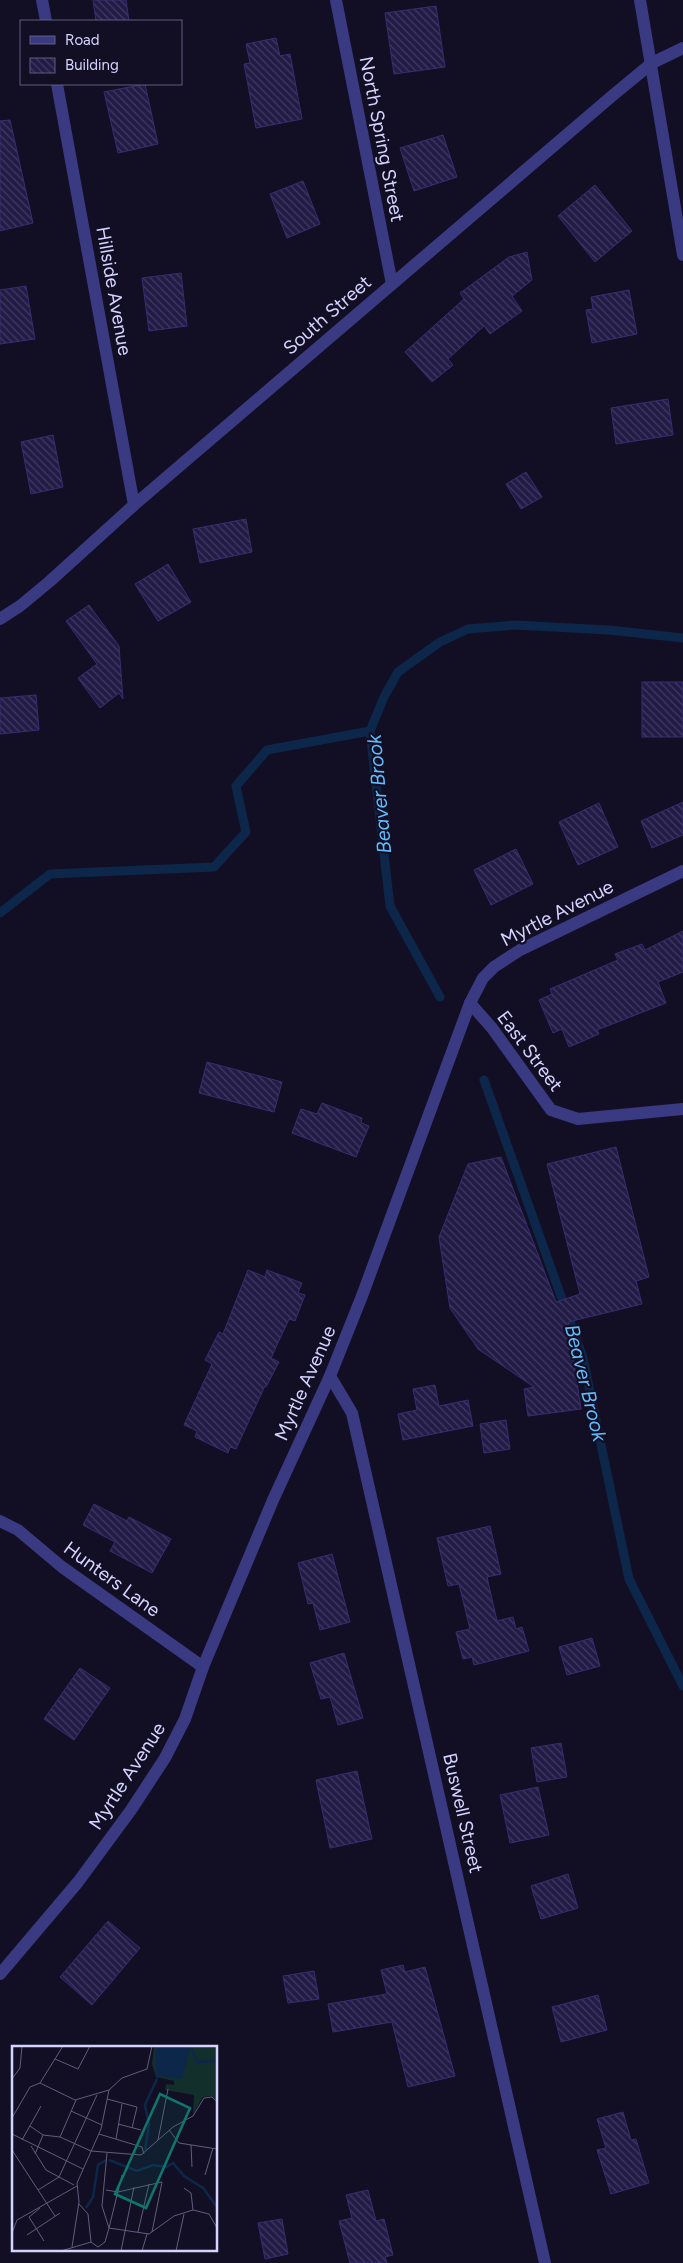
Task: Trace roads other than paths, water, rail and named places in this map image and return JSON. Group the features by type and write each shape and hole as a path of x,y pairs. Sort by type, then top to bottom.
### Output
{"street":[{"path":"42,0 46,20"},
{"name":"North Spring Street","path":"336,0 392,284"},
{"path":"640,0 683,255"},
{"name":"South Street","path":"0,619 20,606 49,582 134,505 652,64 683,48"},
{"name":"Hillside Avenue","path":"57,85 134,505"},
{"name":"Myrtle Avenue","path":"0,1974 78,1882 131,1810 164,1758 185,1719 203,1667 273,1500 330,1376 433,1108 470,1003 482,978 494,967 520,950 683,871"},
{"name":"East Street","path":"470,1003 509,1051 551,1110 578,1119 683,1109"},
{"name":"Buswell Street","path":"330,1376 352,1413 545,2263"},
{"name":"Hunters Lane","path":"0,1522 18,1530 62,1567 203,1667"}],"waterway":[{"name":"Beaver Brook","path":"440,997 390,906 370,731 384,697 398,672 440,642 468,629 515,625 609,630 683,638"},
{"path":"0,913 50,874 214,867 246,832 236,786 267,750 370,731"},
{"name":"Beaver Brook","path":"484,1080 583,1358 629,1579 683,1686"}]}
